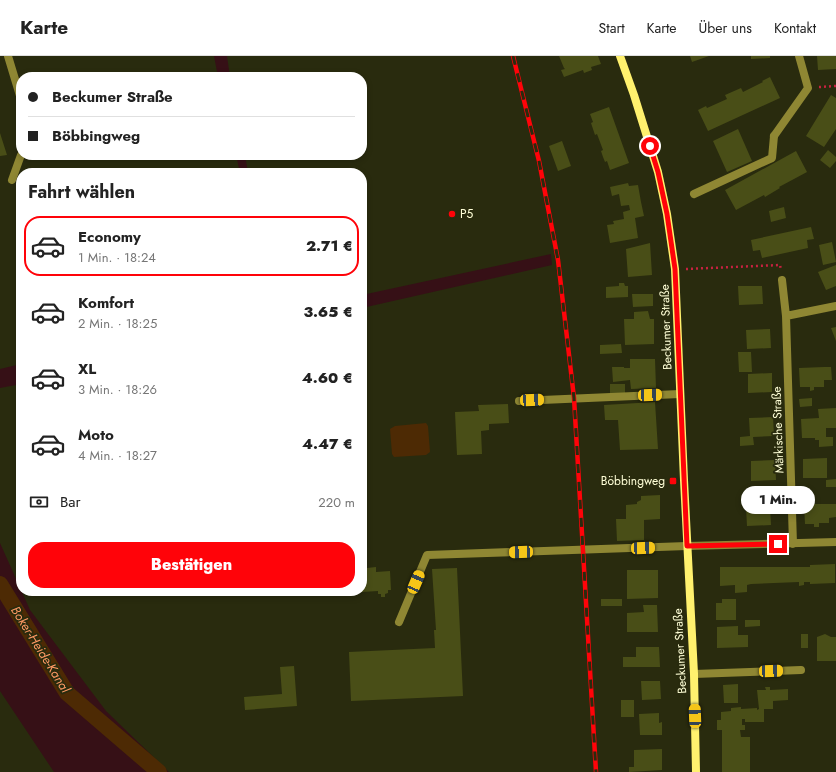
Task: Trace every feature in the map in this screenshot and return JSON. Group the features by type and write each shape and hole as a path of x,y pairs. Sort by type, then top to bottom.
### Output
{"main road":[{"name":"Beckumer Straße","path":"620,56 658,172 667,214 675,269 694,674 696,772"}],"street":[{"path":"8,56 16,82"},
{"path":"694,194 772,158 774,136 808,88 799,56"},
{"path":"12,180 16,169"},
{"name":"Märkische Straße","path":"782,280 786,316 794,544"},
{"path":"786,316 836,306"},
{"path":"519,401 680,394"},
{"path":"399,622 427,555 836,542"},
{"path":"694,674 801,670"}],"path":[{"path":"808,88 836,86"},
{"path":"675,269 780,265 782,280"}],"shaded area":[{"path":"214,56 227,56 229,72 217,72"},
{"path":"237,160 246,160 247,168 239,168"},
{"path":"551,254 552,265 367,307 367,294"},
{"path":"16,365 16,385 0,388 0,369"},
{"path":"426,423 428,426 430,452 426,455 394,457 392,454 390,429 395,426"},
{"path":"0,543 16,579 16,596 24,596 30,610 106,711 169,772 54,772 0,691"}],"building":[{"path":"559,56 598,56 601,64 591,67 592,70 584,73 583,70 564,77 561,70 565,69"},
{"path":"690,56 709,56 692,62"},
{"path":"751,56 770,56 770,58 751,59"},
{"path":"817,56 836,56 836,69 818,70"},
{"path":"770,77 780,98 708,131 698,110 706,106 707,108 727,99 725,95 741,88 743,92"},
{"path":"831,95 836,98 836,129 824,147 806,136"},
{"path":"609,107 629,163 610,170 607,161 605,162 603,157 601,151 603,150 597,134 595,135 590,114"},
{"path":"738,129 752,161 727,172 713,141"},
{"path":"0,133 7,155 0,156"},
{"path":"562,141 571,166 558,171 549,146"},
{"path":"828,150 836,157 836,161 830,168 820,160"},
{"path":"796,151 807,172 779,187 780,188 765,197 764,195 736,210 725,190"},
{"path":"628,183 629,186 638,185 644,216 635,218 638,238 610,243 607,225 614,224 613,221 624,219 623,212 630,210 629,205 621,206 619,194 612,196 610,187"},
{"path":"784,207 786,218 771,222 769,211"},
{"path":"811,227 814,239 807,240 808,248 762,258 760,250 753,251 751,240"},
{"path":"832,242 836,262 823,265 819,245"},
{"path":"650,243 652,275 628,277 626,249"},
{"path":"836,265 836,286 826,290 818,272"},
{"path":"619,283 624,283 625,286 628,286 628,297 606,298 606,287 619,286"},
{"path":"738,286 762,286 763,304 739,305"},
{"path":"632,294 653,294 653,306 633,307"},
{"path":"648,311 650,319 654,319 654,344 625,345 624,319 634,319 634,312"},
{"path":"836,327 836,341 831,328"},
{"path":"770,329 771,348 747,349 746,330"},
{"path":"621,344 622,353 600,354 600,345"},
{"path":"738,352 751,352 752,372 739,372"},
{"path":"630,359 655,359 656,388 631,389 630,380 613,382 612,367 630,368"},
{"path":"831,367 832,380 824,380 824,387 814,387 814,390 810,391 810,387 800,387 799,368"},
{"path":"772,373 772,392 748,393 748,374"},
{"path":"610,384 625,384 625,395 610,396"},
{"path":"812,398 812,406 800,407 799,399"},
{"path":"655,402 658,449 620,450 618,420 605,420 604,405"},
{"path":"508,404 509,423 489,424 489,430 481,431 482,454 457,455 455,412 479,411 478,405"},
{"path":"836,408 836,428 826,428 826,437 833,437 833,446 819,447 819,440 815,440 815,438 802,438 801,419 819,418 818,409"},
{"path":"773,417 774,436 753,437 754,445 740,446 740,437 750,436 749,418"},
{"path":"827,458 827,478 803,478 803,459"},
{"path":"775,460 776,480 751,481 751,461"},
{"path":"836,479 836,487 826,487 826,480"},
{"path":"660,495 660,519 644,520 644,540 617,541 616,519 626,519 626,505 637,504 637,502 641,500 641,496"},
{"path":"804,504 836,504 836,517 829,518 829,523 819,523 819,527 814,527 814,524 805,524"},
{"path":"770,506 771,525 747,526 746,507"},
{"path":"835,564 835,583 810,584 810,582 804,582 804,585 799,586 799,582 751,584 747,585 747,592 735,593 735,585 720,586 720,567 810,567 810,565"},
{"path":"376,567 376,572 390,571 391,590 388,590 385,597 381,597 381,594 378,594 378,591 367,592 367,568"},
{"path":"457,568 463,696 351,701 349,652 435,648 434,630 436,630 432,569"},
{"path":"627,570 658,570 658,598 627,599"},
{"path":"601,599 622,599 622,606 601,606"},
{"path":"722,599 736,599 736,620 716,620 716,603 722,603"},
{"path":"643,605 657,605 658,632 627,632 627,613 644,612"},
{"path":"745,620 760,620 760,626 745,627"},
{"path":"738,626 738,635 748,635 748,647 717,648 717,627"},
{"path":"801,634 808,634 808,648 801,648"},
{"path":"825,634 831,637 836,637 836,661 817,661 817,637"},
{"path":"636,647 659,647 660,667 623,667 623,657 636,657"},
{"path":"294,666 297,706 245,710 244,697 282,694 280,667"},
{"path":"641,681 660,681 661,699 642,700"},
{"path":"738,684 738,703 724,703 723,685"},
{"path":"765,687 770,687 770,690 788,689 788,700 773,701 773,709 764,709 764,722 745,722 745,719 742,719 742,725 745,725 745,730 740,730 741,737 750,737 750,772 722,772 722,730 717,730 717,720 721,720 721,712 731,711 731,708 741,707 741,709 759,709 757,690 766,690"},
{"path":"621,700 634,700 634,717 621,717"},
{"path":"659,713 659,723 662,722 662,735 640,735 639,714"},
{"path":"662,749 662,770 629,772 629,767 634,767 634,750"}],"waterway":[{"name":"Boker-Heide-Kanal","path":"0,584 67,693 159,772"}],"railway":[{"path":"513,56 539,161 558,260 574,398 596,772"}],"place":[{"name":"P5","path":"452,214"},
{"name":"Böbbingweg","path":"673,481"}],"route":[{"path":"650,146 658,172 667,214 675,269 687,546 778,544"}]}
